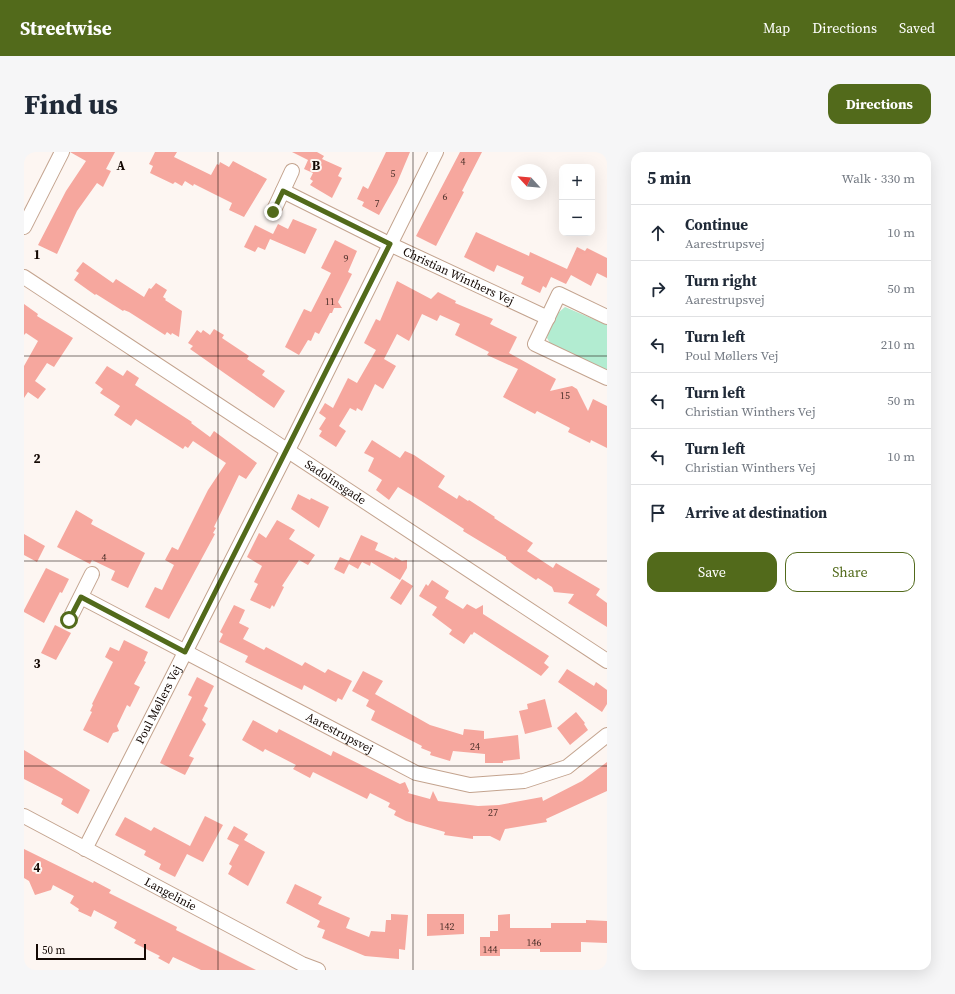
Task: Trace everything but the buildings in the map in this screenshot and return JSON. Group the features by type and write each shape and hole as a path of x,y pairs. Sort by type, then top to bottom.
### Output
{"street":[{"path":"24,227 62,152"},
{"name":"Poul Møllers Vej","path":"85,849 288,450 436,152"},
{"path":"273,212 292,171"},
{"name":"Christian Winthers Vej","path":"283,191 390,244 548,318"},
{"name":"Sadolinsgade","path":"24,277 607,661"},
{"path":"607,317 559,294 535,344 607,378"},
{"path":"69,620 92,574"},
{"name":"Aarestrupsvej","path":"81,597 416,773 470,785 524,782 567,767 607,735"},
{"name":"Langelinie","path":"24,816 302,964 318,970"}],"green space":[{"path":"565,307 607,325 607,370 550,343 547,338 548,334 558,313"}],"route":[{"path":"69,620 81,597 185,652 288,450 390,244 283,191 273,212"}]}
